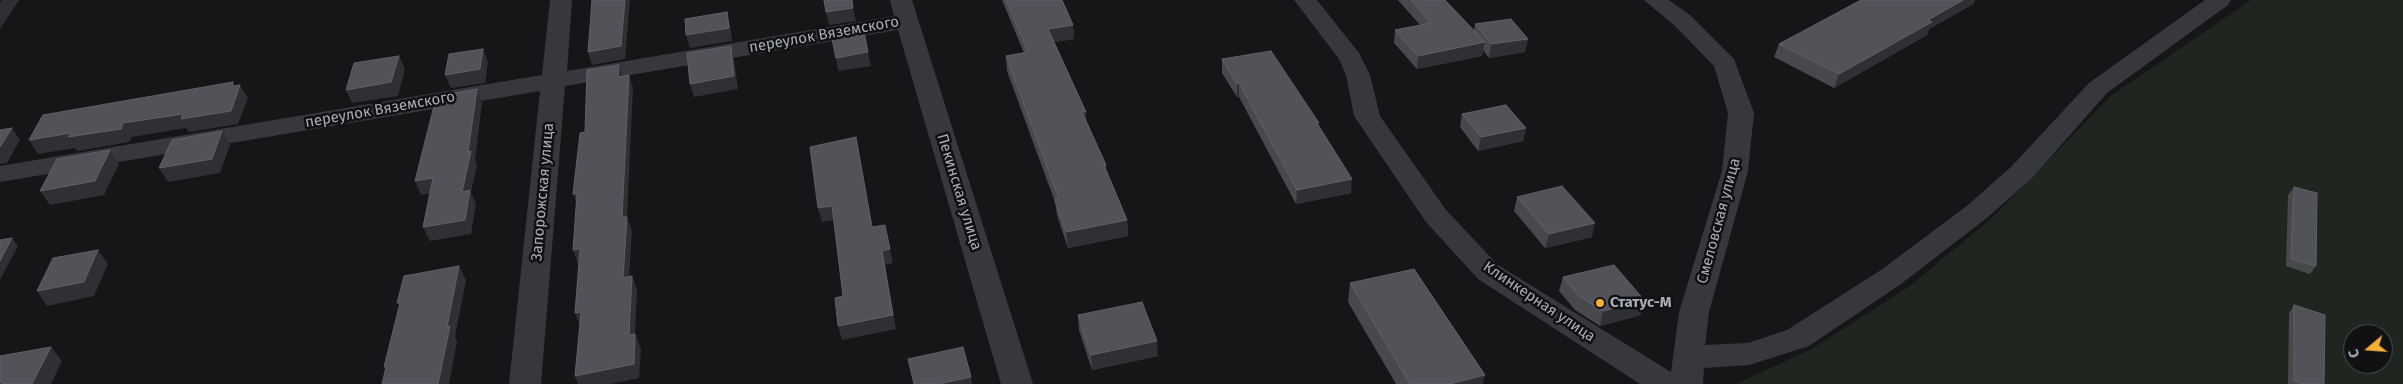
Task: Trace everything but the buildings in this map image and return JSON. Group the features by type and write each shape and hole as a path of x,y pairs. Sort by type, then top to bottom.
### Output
{"street":[{"name":"Запорожская улица","path":"525,384 561,0"},
{"name":"Клинкерная улица","path":"1305,0 1350,58 1358,75 1367,116 1436,216 1488,272 1665,384"},
{"name":"Смеловская улица","path":"1655,0 1683,21 1725,64 1741,113 1735,171 1694,312 1688,357 1687,384"},
{"path":"1688,357 1749,354 1798,338 1891,277 1978,212 2022,172 2098,88 2220,0"},
{"name":"переулок Вяземского","path":"0,174 553,81 905,10"},
{"name":"Пекинская улица","path":"905,10 1017,384"}],"shaded area":[{"path":"2251,0 2403,0 2403,384 1736,384 1810,350 1907,288 1990,220 2112,95"}],"place":[{"name":"Статус-М","path":"1600,303"}]}
